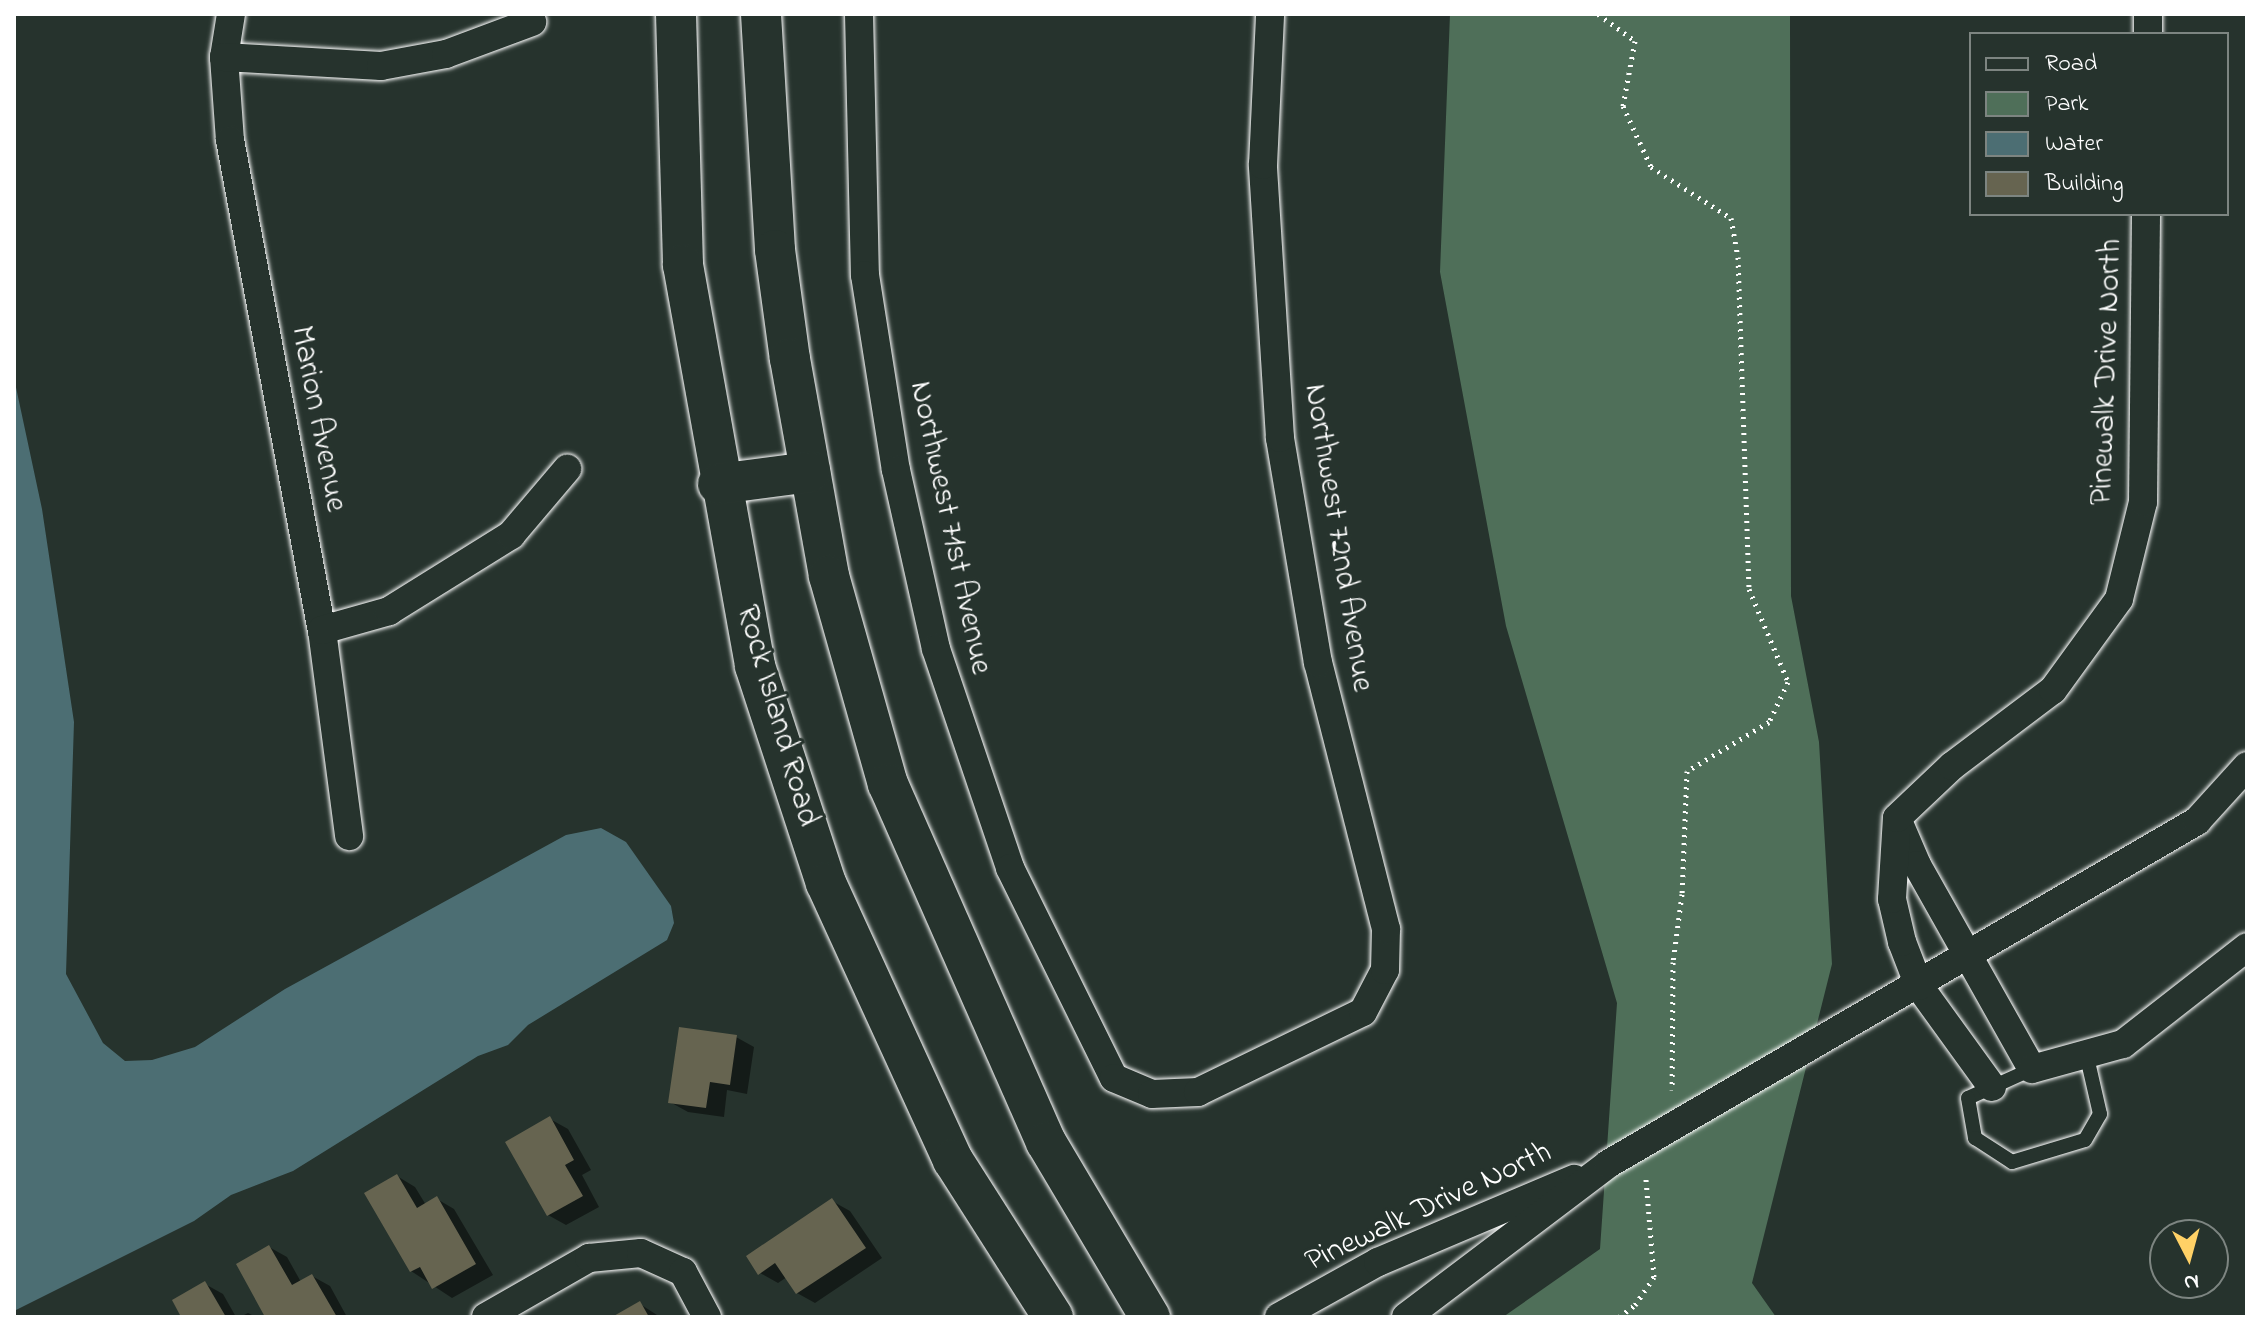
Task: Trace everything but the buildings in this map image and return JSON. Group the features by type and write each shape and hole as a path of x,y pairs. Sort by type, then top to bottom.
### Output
{"main road":[{"name":"Rock Island Road","path":"676,14 683,265 718,484 755,666 826,883 953,1160 1053,1317"},
{"path":"761,14 775,250 810,472 829,576 888,784 1046,1142 1150,1317"},
{"path":"718,484 810,472"}],"street":[{"name":"Marion Avenue","path":"231,14 224,57 230,140 322,630 349,836"},
{"name":"Northwest 71st Avenue","path":"859,14 865,275 896,470 936,649 1010,868 1114,1078 1152,1094 1198,1092 1363,1012 1385,970"},
{"name":"Northwest 72nd Avenue","path":"1270,14 1263,165 1280,438 1318,663 1386,929 1385,970"},
{"path":"224,57 381,66 446,54 532,22"},
{"name":"Pinewalk Drive North","path":"1897,818 1952,766 2053,690 2119,599 2143,502 2146,216"},
{"path":"322,630 389,611 511,535 567,469"},
{"name":"Pinewalk Drive North","path":"1406,1317 1608,1164 1972,956 2197,821 2247,766"},
{"path":"1897,818 1917,865 1972,956 2032,1069 2123,1044 2247,947"},
{"path":"1897,818 1892,899 1919,986 1992,1087"},
{"name":"Pinewalk Drive North","path":"1279,1317 1378,1262 1608,1164"},
{"path":"486,1317 589,1258 641,1253 683,1272 707,1317"}],"lane":[{"path":"2032,1069 1968,1098 1975,1138 2012,1162 2056,1153 2085,1140 2100,1114 2086,1053"}],"path":[{"path":"1598,14 1635,41 1623,106 1651,167 1731,218 1738,257 1749,589 1788,682 1769,722 1687,771 1682,894 1673,962 1674,1081 1651,1139 1645,1189 1654,1232 1654,1277 1635,1305 1619,1317"}],"green space":[{"path":"1450,14 1790,14 1791,596 1819,742 1832,964 1752,1283 1776,1317 1503,1317 1600,1249 1617,1003 1506,626 1440,272"}],"water":[{"path":"14,378 42,509 74,722 66,974 103,1043 125,1061 152,1060 195,1047 285,989 566,835 601,828 626,842 671,906 674,923 667,940 528,1025 508,1045 478,1056 293,1171 231,1195 194,1221 14,1311"}]}
